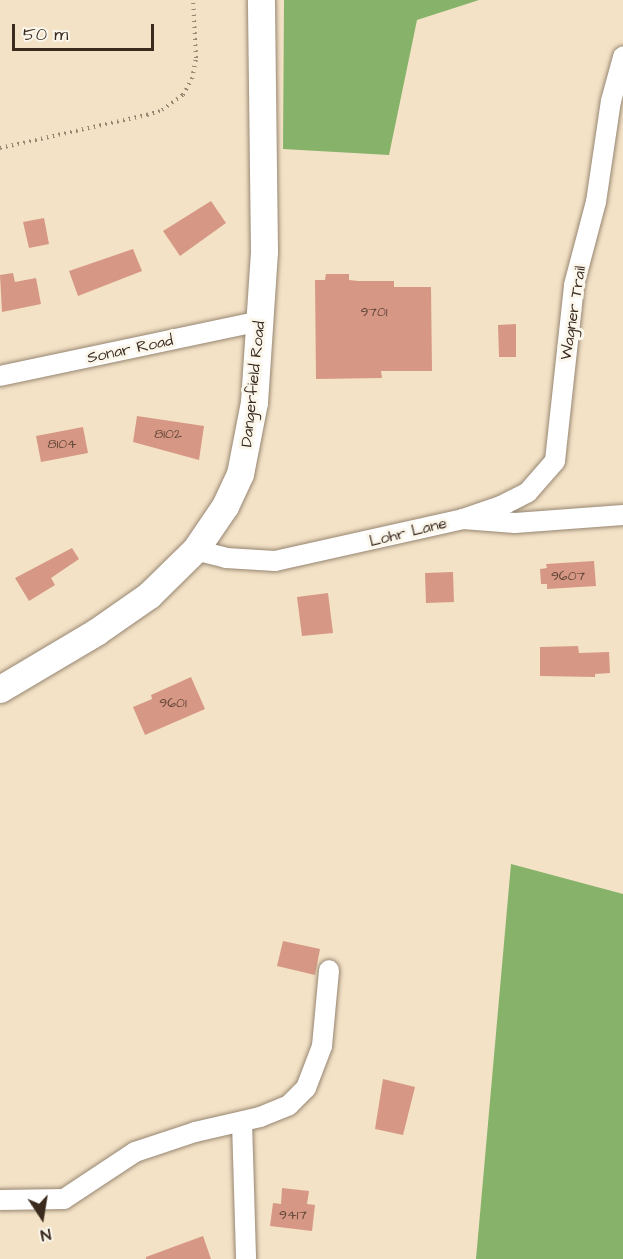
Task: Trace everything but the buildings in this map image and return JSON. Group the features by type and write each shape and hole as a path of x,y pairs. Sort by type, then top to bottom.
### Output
{"street":[{"name":"Dangerfield Road","path":"0,689 126,611 195,550 225,506 247,452 260,321 264,251 261,0"},
{"name":"Wagner Trail","path":"463,519 501,506 528,492 555,461 574,285 596,202 611,101 623,57"},
{"name":"Sonar Road","path":"0,376 260,321"},
{"name":"Lohr Lane","path":"195,550 226,558 275,561 463,519 515,523 623,515"},
{"path":"0,1200 64,1199 135,1152 195,1131 242,1122 289,1105 306,1088 322,1046 329,970"},
{"path":"242,1122 246,1259"}],"path":[{"path":"0,148 147,115 162,110 183,95 192,79 196,58 193,0"}],"green space":[{"path":"284,0 479,0 417,20 389,155 283,149"},
{"path":"511,864 623,894 623,1259 476,1259"}]}
